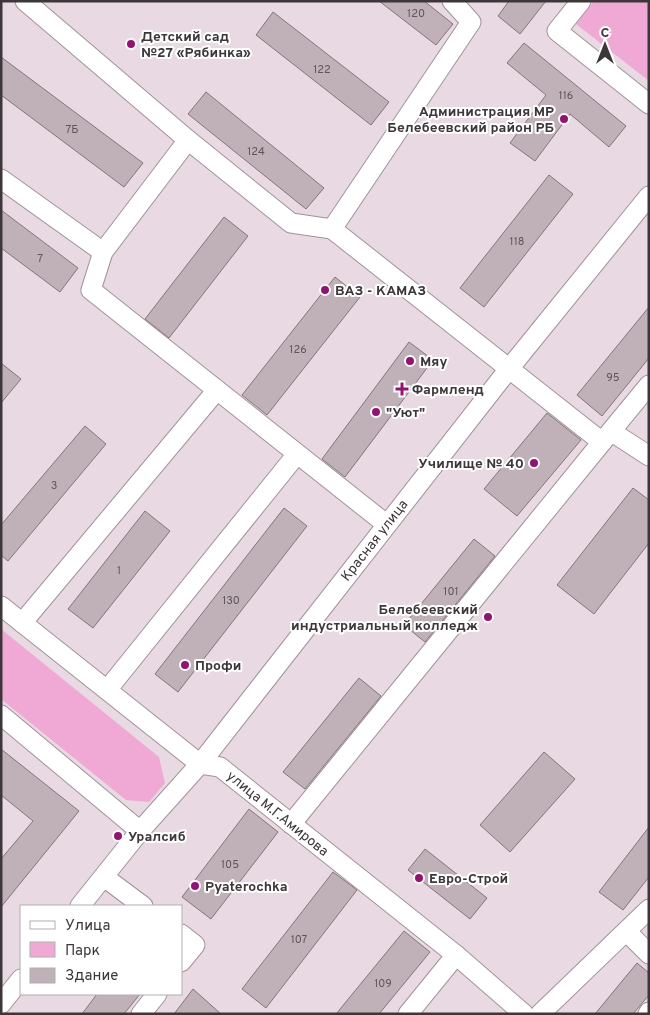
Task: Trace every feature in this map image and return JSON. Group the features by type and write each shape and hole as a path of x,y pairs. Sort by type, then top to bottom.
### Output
{"street":[{"path":"25,1 188,140 290,223 332,229 508,370 607,437 649,456"},
{"path":"332,229 471,22 452,1"},
{"path":"581,1 557,31 649,104"},
{"path":"188,140 103,252 91,290 386,524"},
{"path":"1,179 103,252"},
{"name":"Красная улица","path":"81,905 140,831 200,764 386,524 649,196"},
{"path":"291,824 649,385"},
{"path":"22,623 217,390"},
{"path":"108,690 297,454"},
{"name":"улица М.Г.Амирова","path":"1,606 200,764 220,767 456,955 524,1014"},
{"path":"1,715 140,831"},
{"path":"104,877 142,905"},
{"path":"540,1014 649,909"},
{"path":"627,932 649,954"},
{"path":"182,935 195,945 182,961"},
{"path":"408,1014 456,955"},
{"path":"1,1004 20,980"},
{"path":"141,1014 155,995"}],"green space":[{"path":"594,1 649,1 649,81 576,24"},
{"path":"1,629 159,757 165,783 149,802 126,800 1,699"}],"building":[{"path":"379,1 424,1 453,24 436,45"},
{"path":"509,1 546,1 520,34 498,16"},
{"path":"273,12 389,102 371,125 256,35"},
{"path":"524,43 626,126 609,147 570,114 535,161 510,143 546,95 507,63"},
{"path":"1,57 143,163 124,187 1,95"},
{"path":"206,92 324,188 306,209 188,114"},
{"path":"549,175 573,194 484,307 460,288"},
{"path":"1,210 78,268 60,292 1,248"},
{"path":"224,217 248,236 169,338 145,319"},
{"path":"335,277 360,297 267,415 242,395"},
{"path":"649,307 649,358 602,416 577,395"},
{"name":"\"Уют\"","path":"409,342 433,360 345,477 322,459"},
{"path":"1,363 21,379 1,403"},
{"name":"Училище № 40","path":"547,413 581,440 517,516 484,489"},
{"path":"85,426 106,444 8,561 1,555 1,525"},
{"path":"633,488 649,500 649,543 594,614 557,585"},
{"path":"284,508 307,526 178,692 155,674"},
{"path":"145,511 170,531 93,628 68,609"},
{"path":"474,539 495,556 425,642 404,625"},
{"path":"359,678 381,696 305,789 283,772"},
{"path":"1,749 79,811 1,907 1,859 33,821 1,795"},
{"path":"544,752 575,779 510,852 480,825"},
{"path":"249,809 278,832 211,919 182,897"},
{"path":"649,827 649,877 623,910 599,892"},
{"path":"425,849 487,898 470,919 408,870"},
{"path":"333,872 357,890 266,1008 242,989"},
{"path":"404,931 430,952 379,1014 336,1014"},
{"path":"637,963 649,973 649,995 633,1014 595,1014"},
{"path":"193,989 221,1014 174,1014"},
{"path":"96,995 139,995 124,1014 82,1014"}],"place":[{"name":"Детский сад №27 «Рябинка»","path":"131,44"},
{"name":"Администрация МР Белебеевский район РБ","path":"564,119"},
{"name":"ВАЗ - КАМАЗ","path":"325,290"},
{"name":"Мяу","path":"410,361"},
{"name":"Фармленд","path":"402,389"},
{"name":"\"Уют\"","path":"376,412"},
{"name":"Училище № 40","path":"534,463"},
{"name":"Белебеевский индустриальный колледж","path":"488,617"},
{"name":"Профи","path":"185,665"},
{"name":"Уралсиб","path":"118,836"},
{"name":"Евро-Строй","path":"419,878"},
{"name":"Pyaterochka","path":"195,886"}]}
